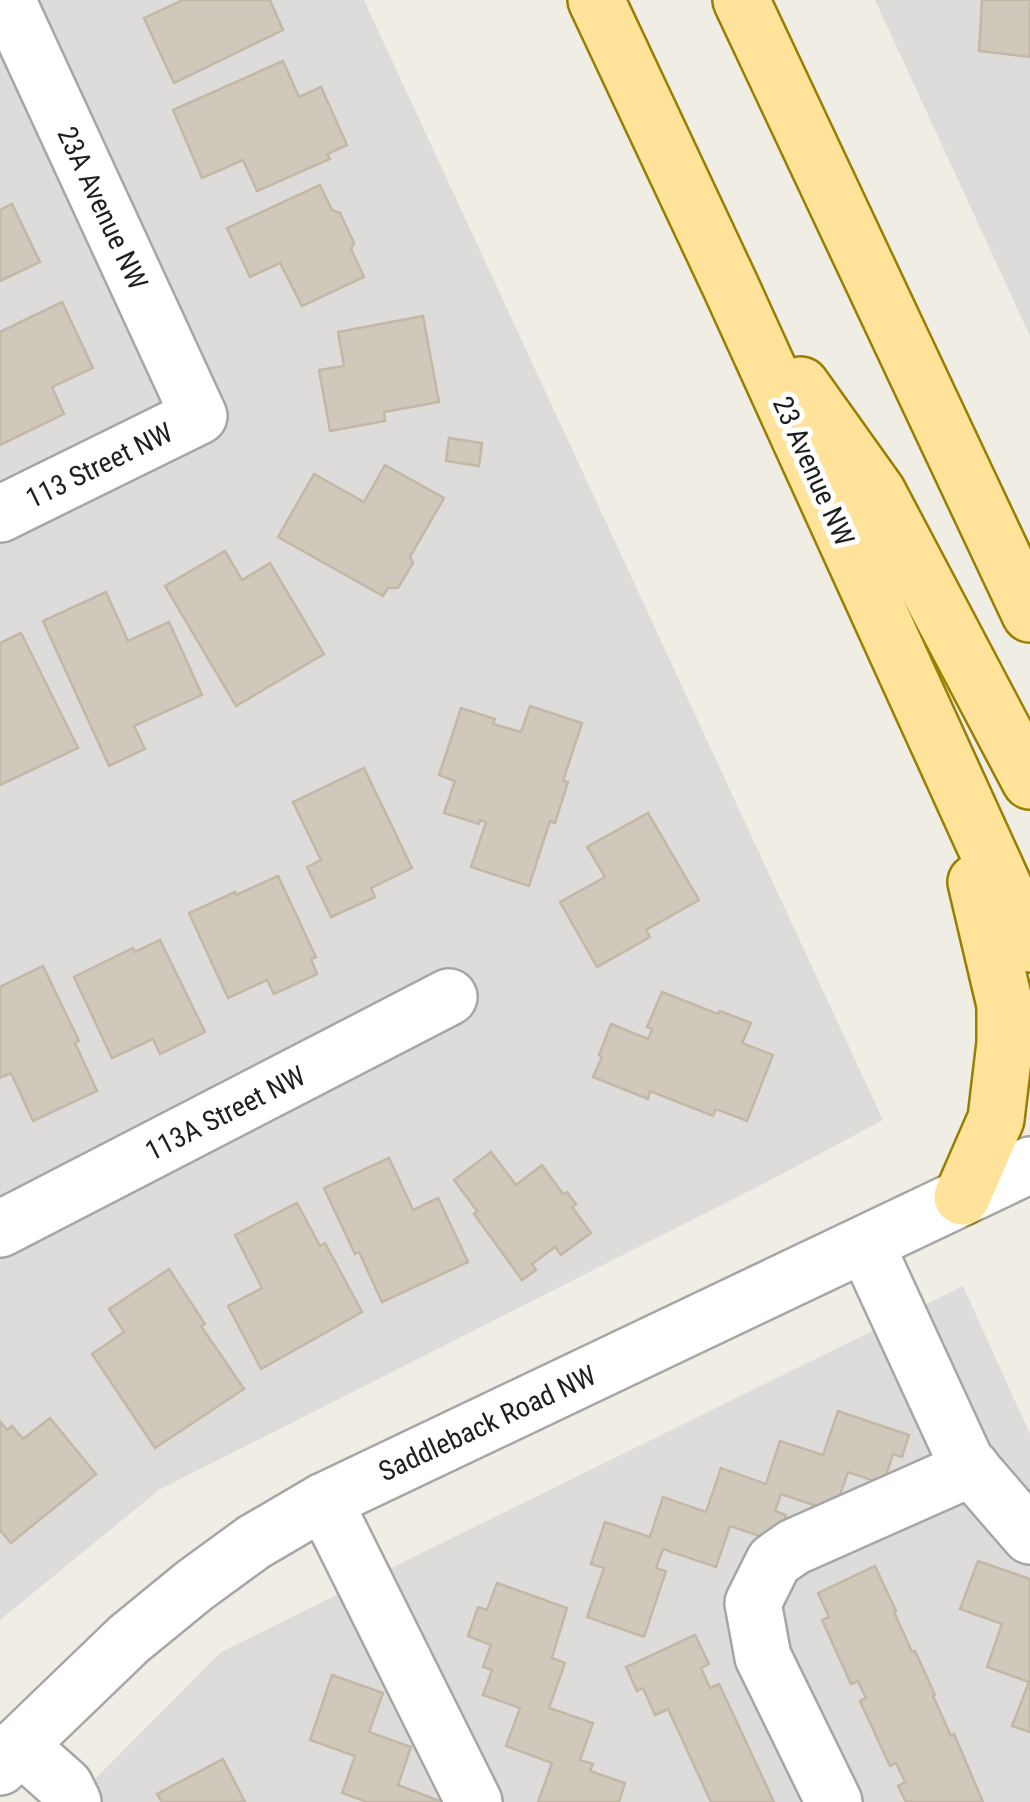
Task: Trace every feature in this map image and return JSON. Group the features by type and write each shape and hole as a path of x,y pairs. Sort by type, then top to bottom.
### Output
{"main road":[{"name":"23 Avenue NW","path":"596,0 1030,944"},
{"path":"741,0 1030,614"},
{"path":"730,285 878,493 1030,781"},
{"path":"952,777 1004,1005 996,1120 962,1197"}],"street":[{"name":"23A Avenue NW","path":"7,0 198,416"},
{"name":"113 Street NW","path":"0,514 198,416"},
{"name":"113A Street NW","path":"0,1230 449,997"},
{"name":"Saddleback Road NW","path":"10,1756 129,1639 194,1585 254,1542 324,1501 1030,1166"},
{"path":"866,1244 966,1462 1030,1536"},
{"path":"834,1802 764,1656 753,1603 774,1561 794,1546 972,1468"},
{"path":"324,1501 474,1802"},
{"path":"10,1756 65,1786 72,1802"}],"shaded area":[{"path":"0,0 364,0 883,1120 159,1490 0,1620"},
{"path":"875,0 1030,0 1030,336"},
{"path":"963,1286 1030,1434 1030,1802 72,1802 221,1652"}],"building":[{"path":"183,0 270,0 283,30 174,83 144,18"},
{"path":"982,0 1030,0 1030,57 979,51"},
{"path":"283,61 299,97 321,87 347,145 327,154 330,159 257,191 243,160 202,178 173,110"},
{"path":"320,185 332,210 340,213 364,277 302,306 280,263 250,277 227,228"},
{"path":"12,204 40,262 0,281 0,210"},
{"path":"62,302 93,368 52,387 64,414 0,445 0,332"},
{"path":"423,316 439,402 384,412 385,421 330,431 319,370 344,366 338,332"},
{"path":"449,438 482,443 479,466 446,461"},
{"path":"385,465 444,498 410,557 413,563 398,588 388,588 383,596 278,537 314,474 364,502"},
{"path":"225,551 242,580 270,563 324,654 236,706 165,586"},
{"path":"106,592 128,641 169,622 202,695 134,726 145,749 109,766 43,621"},
{"path":"21,633 78,748 0,785 0,643"},
{"path":"530,706 582,723 563,781 568,782 555,823 550,821 529,886 471,867 486,822 480,820 479,824 444,813 455,781 439,775 461,708 521,732"},
{"path":"364,768 412,868 371,888 375,897 331,917 307,867 321,860 293,802"},
{"path":"648,813 699,900 646,930 650,937 597,967 560,902 605,877 587,847"},
{"path":"278,876 316,957 311,959 317,974 274,994 267,980 228,998 189,913"},
{"path":"160,940 205,1032 160,1054 153,1039 112,1058 74,977 133,948 135,952"},
{"path":"43,966 79,1041 75,1043 97,1091 33,1121 11,1073 0,1078 0,987"},
{"path":"662,992 751,1023 742,1043 773,1055 747,1121 716,1109 713,1116 650,1091 648,1099 593,1077 611,1024 648,1039 652,1029 647,1027"},
{"path":"491,1152 516,1185 542,1165 563,1194 567,1192 576,1204 572,1207 591,1233 561,1255 555,1247 532,1264 536,1270 522,1280 454,1180"},
{"path":"389,1158 413,1210 438,1198 468,1262 382,1302 324,1188"},
{"path":"297,1203 320,1246 325,1243 362,1312 261,1369 228,1306 262,1288 235,1235"},
{"path":"169,1269 205,1324 201,1326 244,1389 155,1448 92,1354 124,1332 109,1309"},
{"path":"838,1411 909,1435 902,1457 893,1454 883,1484 848,1472 834,1512 781,1494 775,1511 786,1515 778,1542 730,1526 716,1567 663,1549 656,1568 666,1571 644,1637 587,1617 604,1568 591,1564 605,1522 650,1537 663,1497 706,1512 721,1468 766,1484 780,1441 823,1455"},
{"path":"50,1418 96,1474 11,1543 0,1530 0,1421 7,1430 12,1426 23,1439"},
{"path":"978,1561 1030,1579 1030,1732 1012,1726 1029,1682 987,1667 1002,1624 960,1609"},
{"path":"875,1566 983,1802 906,1802 898,1786 905,1782 896,1763 890,1766 860,1701 866,1698 858,1681 851,1684 822,1620 829,1617 818,1593"},
{"path":"497,1583 567,1608 552,1658 565,1663 549,1708 593,1723 580,1760 593,1764 590,1771 625,1783 619,1802 538,1802 552,1763 506,1746 520,1708 483,1695 492,1670 483,1667 491,1645 468,1636 478,1607 487,1610"},
{"path":"695,1635 709,1664 701,1668 710,1688 719,1684 774,1802 711,1802 668,1709 655,1715 643,1688 637,1691 626,1667"},
{"path":"332,1675 383,1693 369,1732 411,1747 398,1785 442,1802 367,1802 342,1793 355,1756 310,1740"},
{"path":"223,1759 245,1802 162,1802 157,1794"}]}
